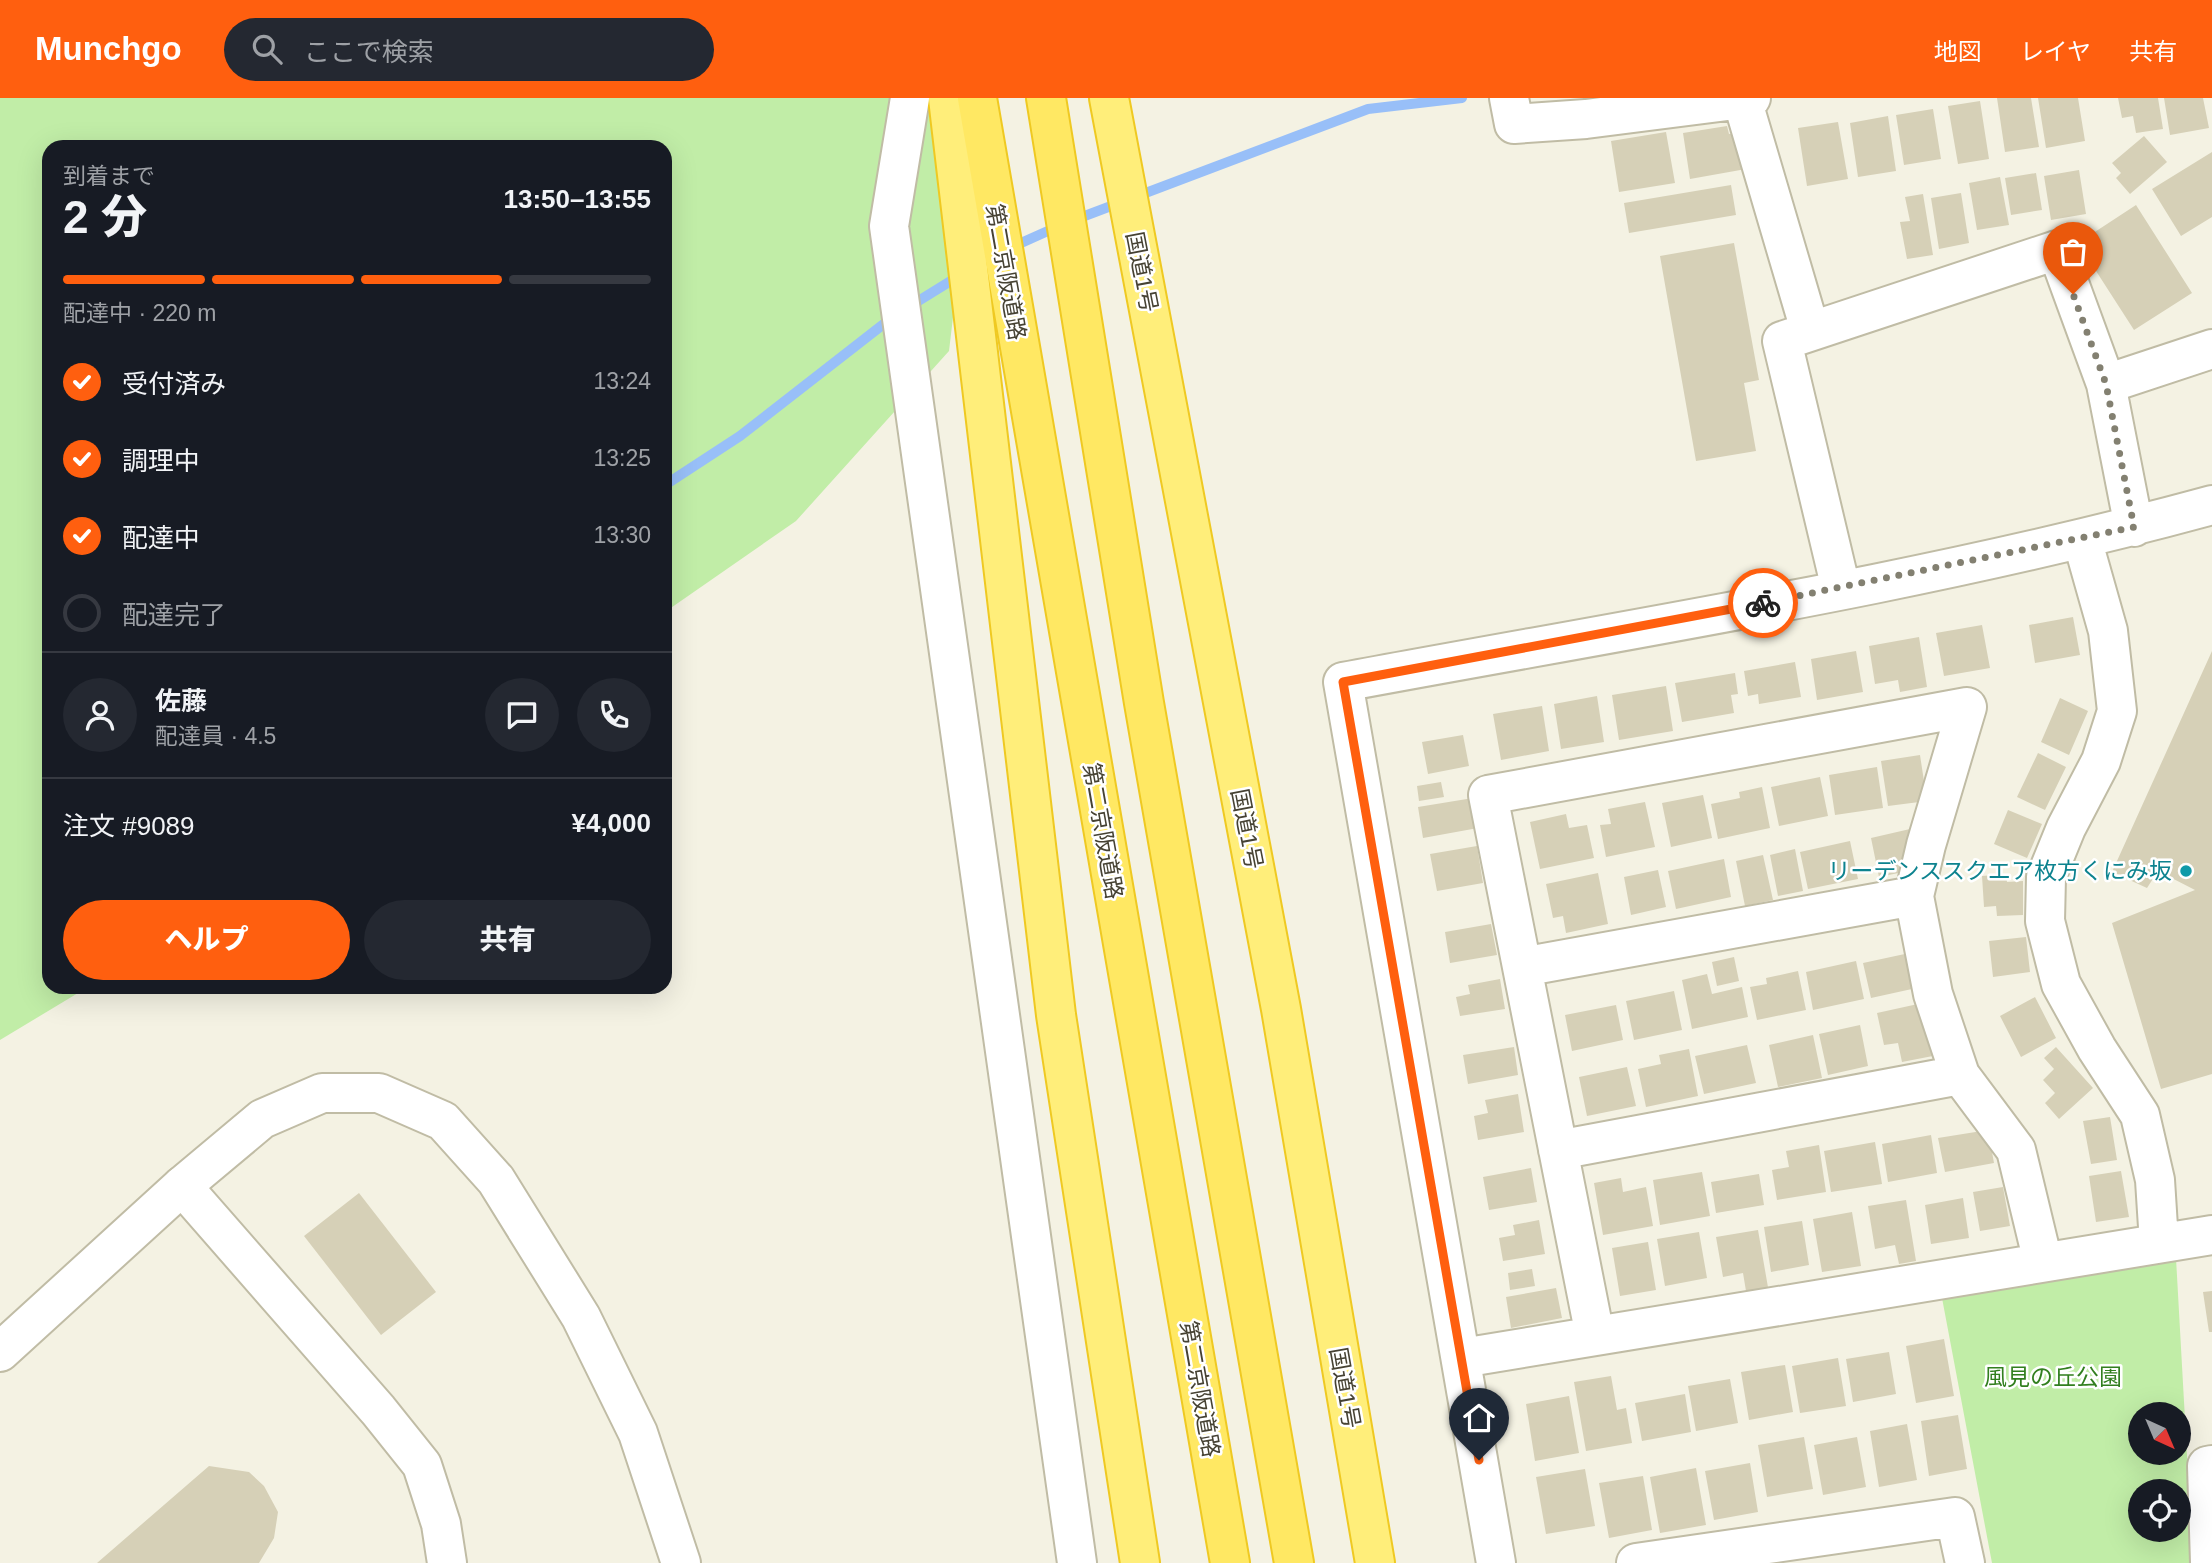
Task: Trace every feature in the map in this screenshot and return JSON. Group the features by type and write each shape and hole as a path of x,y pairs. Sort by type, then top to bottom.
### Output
{"highway":[{"path":"948,98 1056,1015 1140,1563"},
{"name":"第二京阪道路","path":"977,98 1230,1563"},
{"path":"1046,98 1144,703 1294,1563"},
{"name":"国道1号","path":"1109,98 1281,1009 1375,1563"}],"street":[{"path":"910,98 889,226 1077,1563"},
{"path":"1509,98 1514,124 1596,109 1747,99 1810,330"},
{"path":"1841,589 1782,341 2057,250 2106,384 2134,527"},
{"path":"2106,384 2212,349"},
{"path":"1496,1563 1343,682 1841,589 2082,539 2212,505"},
{"path":"2082,539 2108,631 2117,711 2101,761 2066,828 2046,877 2045,921 2061,984 2096,1049 2140,1115 2155,1180 2159,1243"},
{"path":"1595,1336 1488,795 1967,707 1926,845 1914,896 1933,994 1960,1075 2016,1150 2043,1262"},
{"path":"1522,967 1914,896"},
{"path":"1558,1150 1960,1075"},
{"path":"0,1352 181,1186 262,1119 322,1093 379,1093 443,1121 496,1180 581,1317 638,1433 681,1563"},
{"path":"181,1186 378,1410 422,1465 441,1524 447,1563"},
{"path":"1462,1358 2212,1235"},
{"path":"2210,1563 2207,1466 2212,1465"},
{"path":"1636,1563 1955,1517 1965,1563"}],"green space":[{"path":"0,98 926,98 967,199 949,351 796,521 672,607 672,140 42,140 42,994 76,994 0,1040"},
{"name":"風見の丘公園","path":"2176,1258 2184,1402 2128,1402 2128,1465 2188,1465 2188,1479 2128,1479 2128,1542 2191,1542 2191,1527 2193,1563 1992,1563 1942,1298"}],"building":[{"path":"1997,98 2031,98 2039,147 2005,152"},
{"path":"2038,98 2078,98 2085,141 2046,148"},
{"path":"2118,98 2158,98 2163,129 2136,133 2133,116 2122,118"},
{"path":"2164,98 2203,98 2209,128 2170,135"},
{"path":"1980,101 1989,159 1958,164 1948,106"},
{"path":"1933,109 1941,159 1904,165 1896,115"},
{"path":"1888,116 1896,171 1858,177 1850,123"},
{"path":"1838,122 1848,179 1807,186 1798,128"},
{"path":"1727,126 1729,134 1740,132 1746,169 1690,179 1683,133"},
{"path":"1666,132 1675,183 1619,192 1611,141"},
{"path":"2144,136 2167,162 2130,194 2116,178 2121,173 2112,163"},
{"path":"2212,152 2212,217 2181,236 2152,189"},
{"path":"2079,170 2086,214 2051,220 2044,176"},
{"path":"2036,173 2042,210 2011,215 2005,178"},
{"path":"2000,177 2009,225 1977,230 1969,183"},
{"path":"1731,185 1736,215 1629,233 1624,203"},
{"path":"1961,193 1969,243 1939,249 1931,198"},
{"path":"1923,194 1933,255 1907,259 1900,222 1910,221 1905,197"},
{"path":"2136,205 2192,293 2134,330 2078,243"},
{"path":"1734,243 1759,380 1744,383 1756,451 1696,461 1660,256"},
{"path":"2073,617 2080,655 2035,663 2029,625"},
{"path":"1982,625 1990,668 1944,676 1936,633"},
{"path":"1919,637 1927,687 1900,692 1898,680 1875,684 1869,646"},
{"path":"1856,651 1863,692 1817,700 1811,659"},
{"name":"リーデンススクエア枚方くにみ坂","path":"2212,651 2212,1074 2161,1089 2112,923 2195,890 2158,871 2147,888 2112,872"},
{"path":"1795,662 1801,697 1759,704 1758,694 1748,696 1744,671"},
{"path":"1735,673 1738,694 1731,695 1734,713 1682,722 1675,683"},
{"path":"1666,686 1673,731 1619,740 1612,695"},
{"path":"1597,696 1604,742 1561,749 1554,704"},
{"path":"2060,698 2088,711 2069,755 2041,742"},
{"path":"1542,706 1549,751 1501,760 1493,714"},
{"path":"1463,735 1469,766 1428,774 1422,742"},
{"path":"2038,753 2066,767 2045,810 2017,797"},
{"path":"1920,755 1927,801 1888,806 1881,761"},
{"path":"1877,767 1883,808 1835,815 1829,775"},
{"path":"1820,777 1828,816 1779,826 1771,787"},
{"path":"1441,782 1444,797 1419,801 1417,786"},
{"path":"1762,787 1770,828 1718,839 1711,804 1740,798 1739,792"},
{"path":"1703,795 1712,838 1671,847 1662,803"},
{"path":"1473,798 1478,828 1423,838 1418,807"},
{"path":"1645,802 1655,847 1606,857 1600,825 1611,824 1608,809"},
{"path":"2008,810 2042,824 2027,858 1994,844"},
{"path":"1566,814 1569,828 1587,825 1594,858 1540,869 1530,822"},
{"path":"1910,829 1918,869 1879,877 1871,838"},
{"path":"1850,841 1858,879 1808,889 1800,852"},
{"path":"1477,846 1483,883 1437,891 1430,854"},
{"path":"1795,849 1803,891 1778,896 1770,855"},
{"path":"1763,855 1773,900 1745,906 1736,861"},
{"path":"1724,859 1731,897 1676,909 1668,871"},
{"path":"1658,870 1666,907 1631,915 1624,877"},
{"path":"1598,873 1608,924 1566,933 1563,916 1553,918 1546,884"},
{"path":"2006,874 2007,882 2023,881 2023,915 1997,916 1996,906 1984,907 1982,876"},
{"path":"1491,924 1497,955 1450,963 1445,932"},
{"path":"2026,937 2030,972 1993,977 1989,941"},
{"path":"1914,952 1921,987 1871,998 1863,963"},
{"path":"1734,957 1739,981 1717,986 1712,962"},
{"path":"1856,961 1864,999 1813,1010 1806,972"},
{"path":"1798,971 1806,1010 1757,1020 1750,987 1767,984 1766,978"},
{"path":"1707,974 1712,994 1742,987 1748,1017 1692,1029 1682,980"},
{"path":"1500,979 1505,1009 1460,1016 1456,997 1470,994 1468,985"},
{"path":"1674,991 1682,1030 1634,1040 1626,1001"},
{"path":"2035,997 2056,1038 2021,1057 2000,1016"},
{"path":"1927,1002 1938,1055 1902,1062 1898,1043 1884,1045 1877,1013"},
{"path":"1616,1005 1623,1040 1572,1051 1565,1015"},
{"path":"1860,1025 1868,1066 1828,1075 1819,1034"},
{"path":"1813,1035 1822,1078 1778,1087 1769,1045"},
{"path":"1747,1045 1756,1083 1704,1094 1695,1056"},
{"path":"1514,1047 1518,1075 1468,1084 1463,1055"},
{"path":"2056,1047 2093,1088 2059,1119 2045,1103 2055,1093 2043,1080 2054,1069 2044,1058"},
{"path":"1689,1049 1698,1096 1646,1107 1638,1069 1661,1064 1659,1055"},
{"path":"1627,1067 1636,1106 1587,1116 1579,1077"},
{"path":"1518,1094 1524,1132 1478,1140 1474,1116 1488,1113 1485,1100"},
{"path":"2110,1117 2117,1160 2091,1164 2083,1121"},
{"path":"1988,1130 1994,1163 1945,1172 1938,1138"},
{"path":"1931,1135 1937,1173 1888,1182 1882,1144"},
{"path":"1875,1142 1882,1184 1831,1192 1824,1151"},
{"path":"1819,1145 1826,1192 1777,1200 1772,1170 1789,1167 1786,1151"},
{"path":"1531,1168 1537,1202 1489,1210 1483,1177"},
{"path":"2121,1171 2129,1217 2096,1222 2089,1176"},
{"path":"1702,1172 1710,1216 1660,1225 1653,1180"},
{"path":"1759,1174 1764,1205 1716,1213 1711,1182"},
{"path":"1621,1178 1623,1192 1646,1187 1653,1226 1603,1235 1594,1183"},
{"path":"2003,1187 2010,1226 1980,1231 1973,1192"},
{"path":"359,1193 436,1292 381,1335 304,1236"},
{"path":"1963,1198 1969,1238 1931,1244 1925,1205"},
{"path":"1906,1200 1916,1261 1899,1264 1895,1245 1875,1249 1868,1206"},
{"path":"1852,1212 1861,1266 1822,1272 1813,1219"},
{"path":"1539,1220 1545,1254 1503,1261 1499,1238 1515,1235 1513,1225"},
{"path":"1802,1221 1809,1265 1771,1272 1764,1227"},
{"path":"1758,1230 1769,1293 1747,1297 1743,1273 1723,1277 1716,1237"},
{"path":"1699,1232 1707,1278 1665,1286 1657,1239"},
{"path":"1648,1242 1656,1290 1620,1296 1612,1248"},
{"path":"1532,1269 1535,1286 1510,1290 1508,1273"},
{"path":"1556,1288 1562,1318 1511,1328 1506,1297"},
{"path":"2212,1291 2212,1332 2209,1332 2203,1292"},
{"path":"1944,1339 1954,1396 1916,1403 1906,1346"},
{"path":"1889,1352 1896,1394 1853,1402 1846,1359"},
{"path":"1838,1358 1846,1406 1800,1413 1792,1366"},
{"path":"1785,1365 1793,1412 1749,1420 1741,1372"},
{"path":"1611,1376 1617,1410 1626,1408 1632,1443 1586,1451 1574,1382"},
{"path":"1730,1379 1738,1423 1696,1431 1688,1386"},
{"path":"1685,1394 1691,1432 1642,1441 1635,1403"},
{"path":"1569,1396 1579,1453 1535,1461 1526,1404"},
{"path":"1958,1415 1967,1469 1929,1476 1921,1421"},
{"path":"1907,1424 1917,1480 1879,1487 1870,1431"},
{"path":"1804,1437 1813,1489 1767,1497 1758,1445"},
{"path":"1857,1437 1866,1487 1823,1495 1814,1445"},
{"path":"1750,1463 1758,1512 1714,1520 1705,1471"},
{"path":"209,1466 249,1472 264,1486 278,1512 274,1538 259,1563 97,1563"},
{"path":"1696,1468 1706,1525 1660,1533 1650,1477"},
{"path":"1585,1469 1595,1526 1546,1534 1536,1477"},
{"path":"1643,1476 1652,1530 1609,1538 1599,1483"}],"waterway":[{"path":"1074,220 1368,109 1462,98"},
{"path":"1010,248 1059,226"},
{"path":"907,308 962,274"},
{"path":"672,480 740,436 894,316"}],"way so far":[{"path":"1763,603 2134,527 2106,384 2073,294"}],"place":[{"name":"リーデンススクエア枚方くにみ坂","path":"2186,871"}],"route":[{"path":"1479,1460 1343,682 1763,603"}]}
